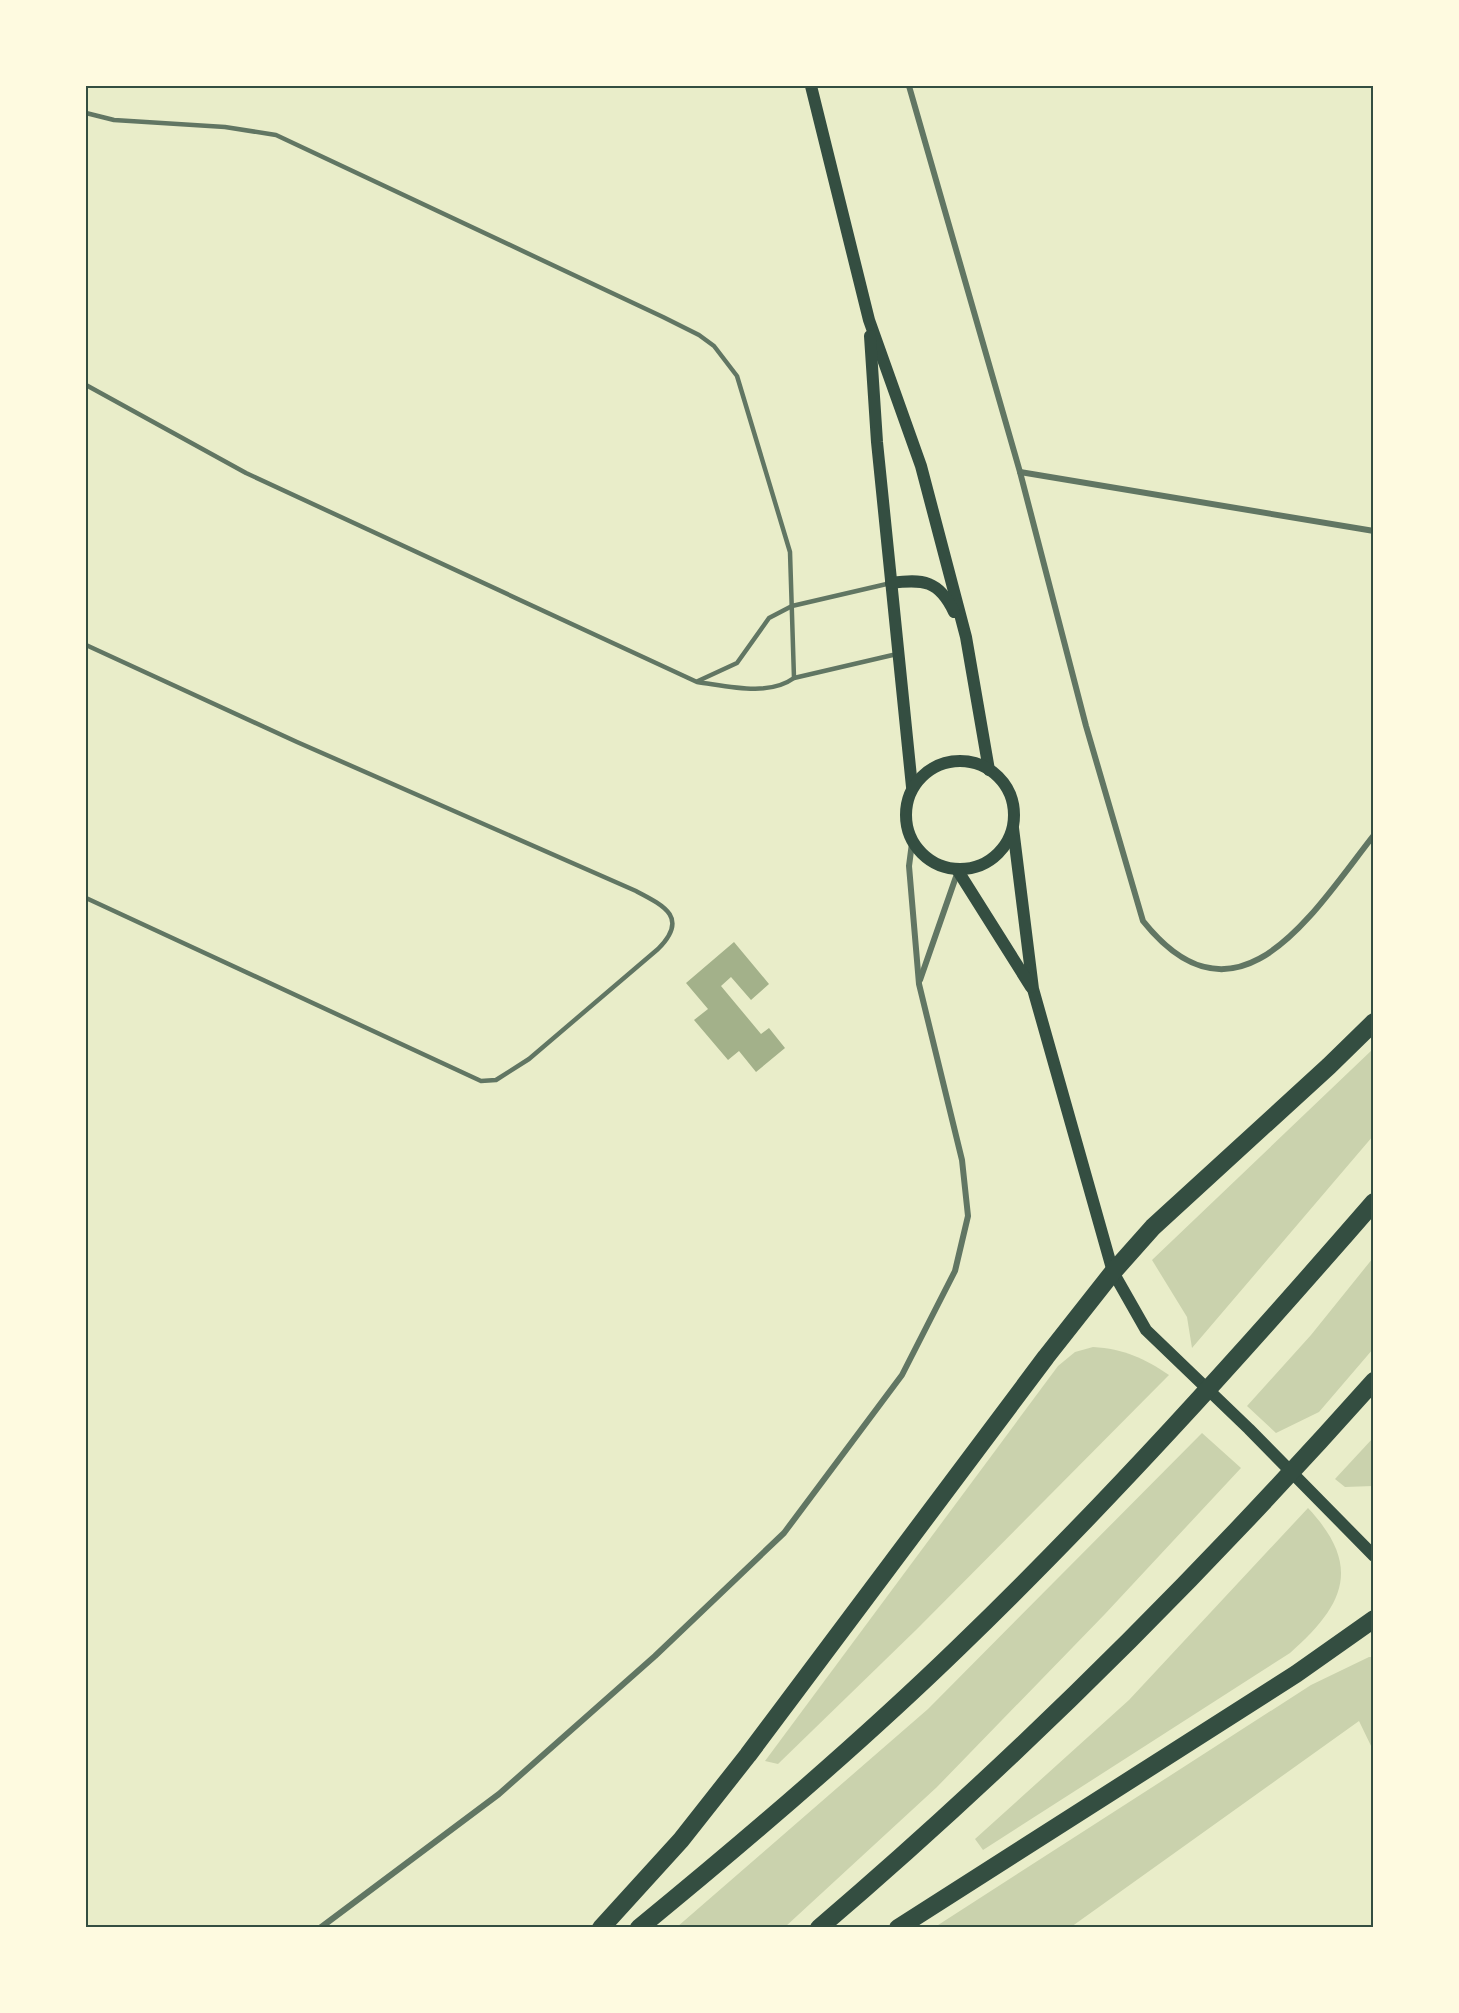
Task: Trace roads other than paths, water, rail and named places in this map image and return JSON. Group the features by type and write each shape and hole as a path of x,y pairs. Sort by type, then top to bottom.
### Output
{"highway":[{"path":"601,1928 681,1840 733,1774 1046,1357 1113,1272 1153,1227 1374,1022"},
{"path":"639,1928 859,1739 957,1648 1126,1476 1258,1335 1374,1202"},
{"path":"819,1928 981,1785 1075,1695 1203,1565 1374,1381"},
{"path":"898,1928 1296,1674 1374,1619"}],"main road":[{"path":"811,86 869,320 921,466 966,637 989,770"},
{"path":"869,320 877,442 912,787 906,805 905,825 912,843 933,862 958,871 983,866 1003,851 1013,828"},
{"path":"891,583 917,580 933,585 947,598 966,637"},
{"path":"912,787 927,771 947,762 969,762 989,770 1002,781 1010,795 1014,812 1013,828 1033,989 1113,1272 1146,1330 1374,1556"},
{"path":"958,871 1033,989"}],"street":[{"path":"909,86 1020,472 1086,726 1143,921 1157,939 1186,962 1206,969 1227,970 1252,963 1281,945 1305,922 1374,835"},
{"path":"1020,472 1374,531"},
{"path":"320,1928 499,1794 655,1656 767,1550 784,1533 902,1375 955,1271 968,1215 962,1160 919,984 909,866 912,843"},
{"path":"919,984 958,871"}],"lane":[{"path":"86,113 114,120 225,127 276,135 699,335 714,346 738,376 790,552 794,678"},
{"path":"86,385 246,473 697,682 767,688 783,686 794,678 899,654"},
{"path":"697,682 737,663 769,618 792,606 891,583"},
{"path":"86,645 297,742 659,902 673,921 673,932 658,949 529,1059 496,1080 481,1081 86,898"}]}
